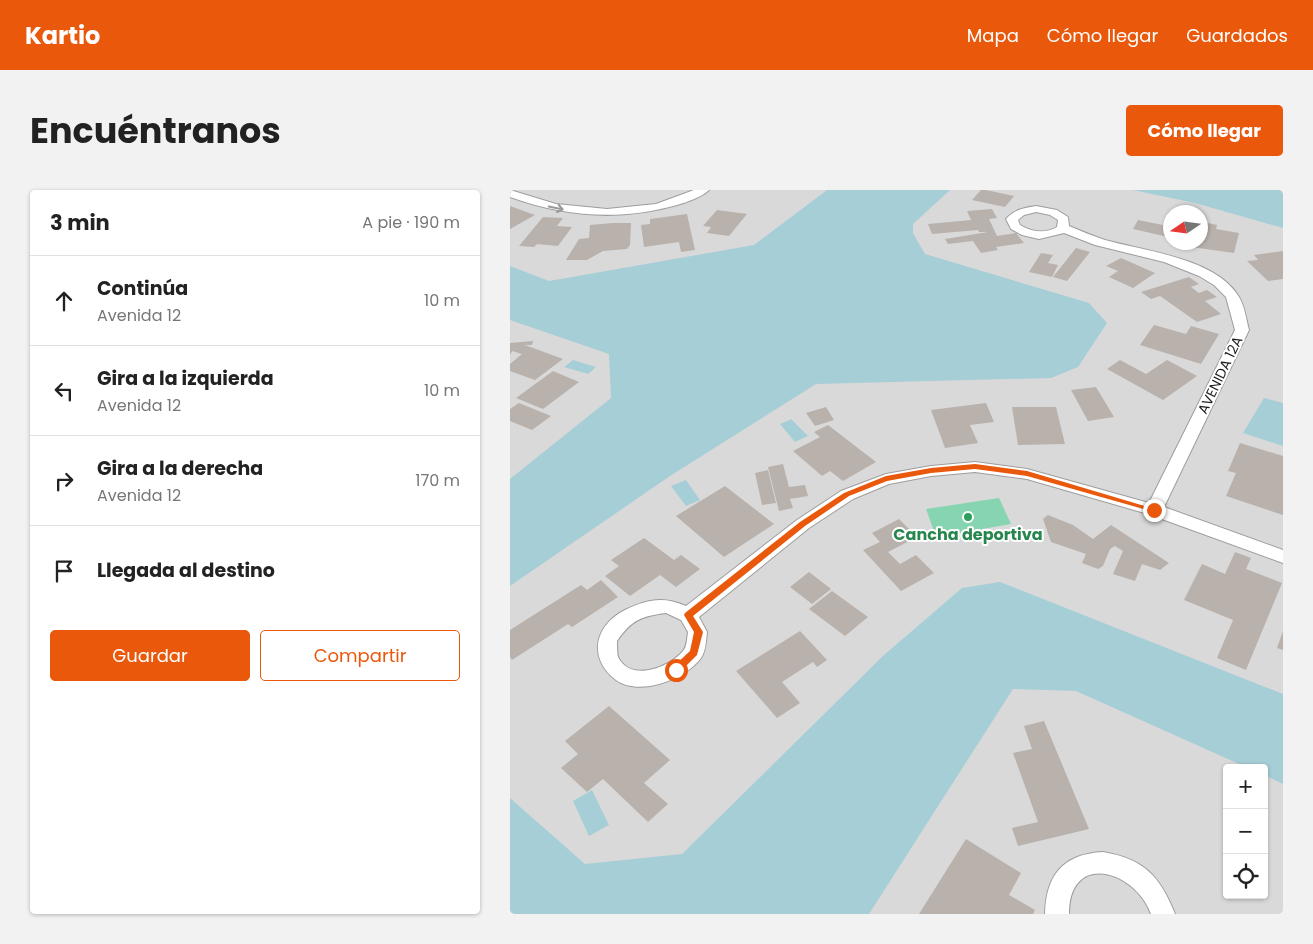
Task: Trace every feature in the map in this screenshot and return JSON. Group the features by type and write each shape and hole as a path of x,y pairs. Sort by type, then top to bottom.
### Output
{"street":[{"path":"537,190 574,201 608,204 639,201 681,190"},
{"path":"510,193 559,209 598,212 638,210 684,199 703,190"},
{"name":"AVENIDA 12A","path":"1063,228 1098,242 1164,258 1188,267 1210,278 1231,294 1237,310 1242,330 1154,510"},
{"path":"688,615 803,524 847,495 886,479 931,471 975,467 1027,474 1154,510 1283,557"},
{"path":"668,606 688,615 698,632 694,653 676,670 649,679 624,675 609,660 607,640 620,621 643,609 668,606"},
{"path":"1057,914 1060,887 1077,868 1101,862 1128,868 1150,887 1163,914"}],"shaded area":[{"path":"510,190 1283,190 1283,914 510,914"}],"green space":[{"name":"Cancha deportiva","path":"999,498 1011,524 936,537 926,509"}],"water":[{"path":"827,190 950,190 913,224 913,233 925,254 1089,303 1107,323 1078,367 1051,378 816,384 670,476 510,586 510,479 611,398 609,354 510,320 510,266 549,281 754,245"},
{"path":"1133,190 1283,190 1283,228 1208,207 1208,205"},
{"path":"573,360 596,367 588,374 564,367"},
{"path":"1264,398 1283,403 1283,446 1243,433"},
{"path":"792,419 808,436 795,442 780,424"},
{"path":"686,480 700,500 686,506 671,486"},
{"path":"1000,582 1283,694 1283,784 1268,777 1268,764 1239,764 1076,691 1013,689 869,914 510,914 510,798 585,864 682,854 884,655 962,588"},
{"path":"592,790 609,825 589,836 573,801"}],"building":[{"path":"981,190 1014,196 1005,207 972,200"},
{"path":"510,206 535,215 510,229"},
{"path":"992,209 997,218 989,219 997,236 1016,233 1024,243 996,247 998,250 981,253 973,241 948,244 945,239 988,232 979,232 978,230 932,234 928,224 971,220 967,211"},
{"path":"717,210 747,214 729,236 707,233 711,227 703,226"},
{"path":"687,214 695,250 681,252 679,242 644,247 641,225 650,224 650,219"},
{"path":"543,217 563,218 557,226 572,227 558,246 537,244 534,247 519,246"},
{"path":"1138,220 1163,225 1163,236 1133,229"},
{"path":"631,223 630,245 627,249 603,251 587,260 566,260 579,239 589,238 590,225"},
{"path":"1208,223 1217,225 1216,229 1239,233 1234,253 1208,249"},
{"path":"1076,248 1090,252 1067,281 1053,277"},
{"path":"1283,251 1283,279 1268,281 1247,261 1258,260 1254,255"},
{"path":"1041,253 1053,255 1048,263 1058,265 1052,277 1029,272"},
{"path":"1121,258 1155,273 1133,288 1109,277 1118,271 1106,266"},
{"path":"1189,277 1199,284 1191,287 1199,293 1207,290 1217,297 1205,301 1221,314 1197,322 1160,296 1151,299 1141,292"},
{"path":"1154,325 1186,334 1191,326 1219,334 1201,364 1140,345"},
{"path":"533,341 532,345 525,345 563,359 535,380 510,371 510,364 522,354 512,351 510,355 510,343"},
{"path":"1120,360 1146,374 1167,360 1197,376 1163,400 1107,369"},
{"path":"553,371 579,382 543,409 516,398"},
{"path":"1096,387 1114,417 1088,421 1071,390"},
{"path":"519,403 551,416 532,430 510,421 510,409"},
{"path":"986,403 994,422 970,425 978,443 945,448 931,410"},
{"path":"826,407 834,420 815,426 806,413"},
{"path":"1012,407 1056,407 1065,444 1018,445"},
{"path":"828,425 876,462 843,481 830,471 822,476 793,451 820,437 814,432"},
{"path":"1240,443 1283,456 1283,515 1226,496 1236,473 1228,471"},
{"path":"783,464 789,487 805,485 808,496 790,499 793,508 779,511 768,467"},
{"path":"768,470 776,503 762,505 755,473"},
{"path":"725,486 774,524 724,557 676,516"},
{"path":"1048,515 1073,525 1093,539 1111,525 1169,563 1160,570 1142,564 1135,581 1113,574 1123,551 1115,546 1110,549 1103,566 1098,569 1082,563 1086,554 1051,542 1043,519"},
{"path":"899,519 917,537 888,552 900,564 916,555 934,573 901,591 863,550 880,542 872,533"},
{"path":"644,538 674,560 681,555 700,569 676,587 660,575 630,596 605,576 619,566 611,560"},
{"path":"1235,552 1251,558 1246,569 1282,583 1246,670 1217,658 1233,620 1184,600 1202,564 1225,574"},
{"path":"809,572 831,589 812,604 790,587"},
{"path":"601,580 618,597 572,627 568,624 512,660 510,657 510,630 581,585 587,590"},
{"path":"832,591 868,617 845,636 809,609"},
{"path":"800,631 827,660 817,667 813,662 782,682 800,703 777,718 736,671"},
{"path":"1283,631 1283,650 1277,648"},
{"path":"609,706 670,760 644,783 668,804 648,822 603,779 587,792 561,768 578,754 565,741"},
{"path":"1044,721 1089,829 1018,846 1012,828 1038,822 1013,753 1032,749 1024,726"},
{"path":"966,839 1021,873 1009,895 1035,910 1033,914 919,914"}],"place":[{"name":"Cancha deportiva","path":"968,517"}],"route":[{"path":"676,670 694,653 698,632 688,615 803,524 847,495 886,479 931,471 975,467 1027,474 1076,486 1154,510"}]}
